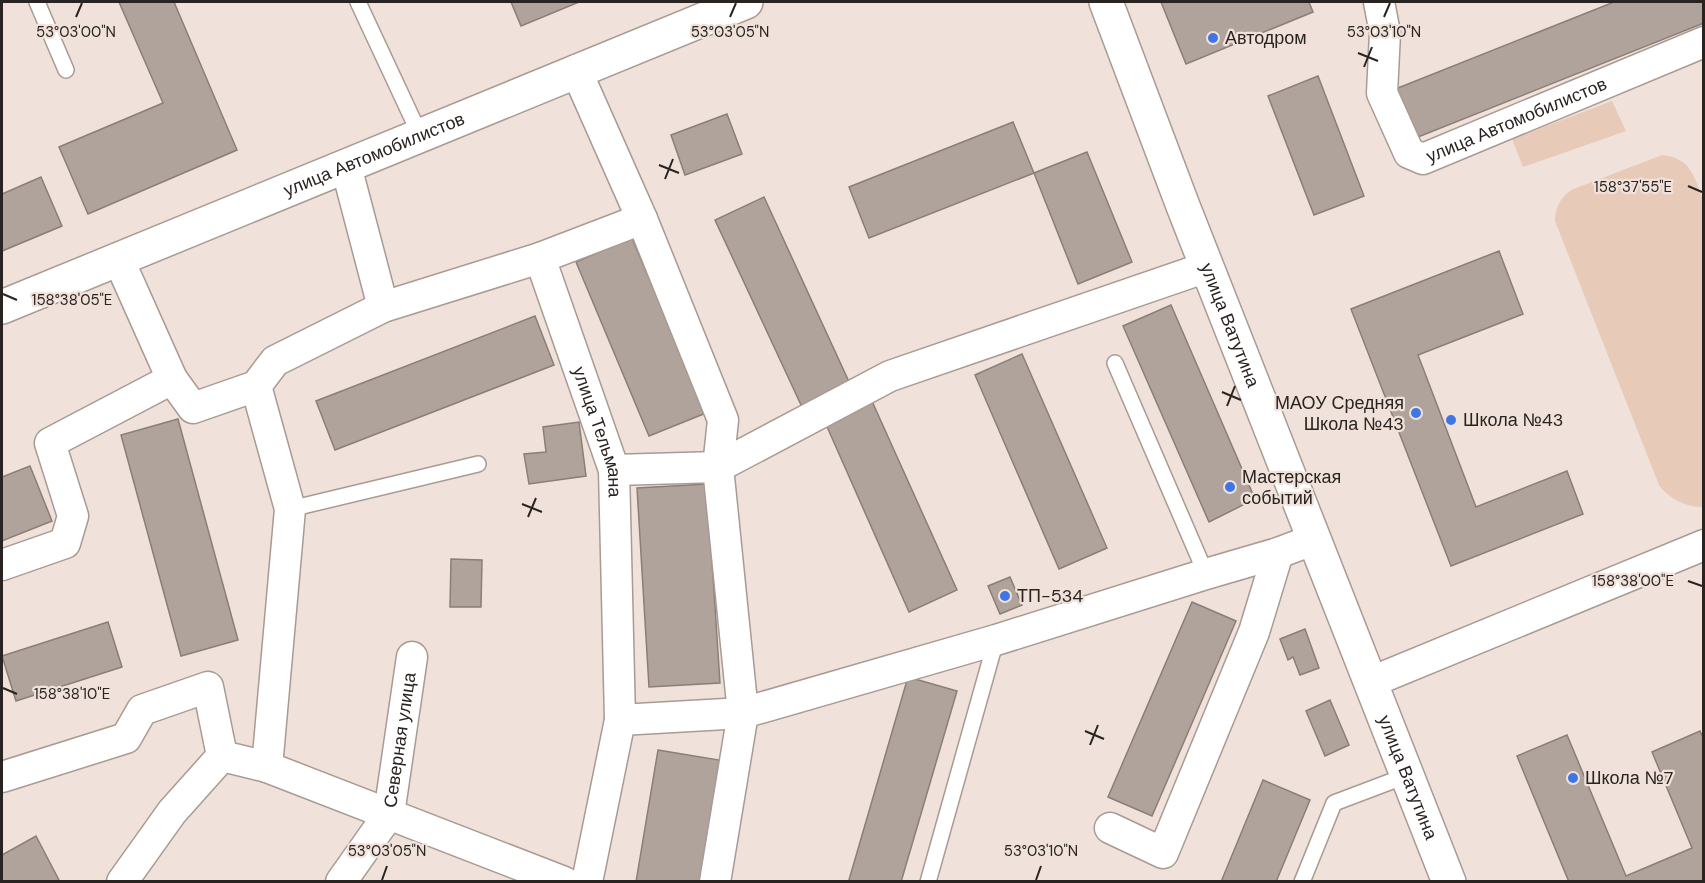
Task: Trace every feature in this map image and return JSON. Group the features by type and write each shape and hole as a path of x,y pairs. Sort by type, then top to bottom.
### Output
{"street":[{"name":"улица Автомобилистов","path":"2,307 746,2"},
{"name":"улица Ватутина","path":"1106,2 1207,267 1449,882"},
{"name":"улица Автомобилистов","path":"1379,2 1385,33 1382,93 1409,153 1423,159 1704,42"},
{"path":"576,70 642,219 723,420 717,467 743,713 715,882"},
{"path":"346,166 383,307"},
{"path":"118,258 172,379 193,408 256,386 275,361 383,307 540,258 642,219"},
{"name":"улица Тельмана","path":"540,258 614,470 620,720 587,882"},
{"path":"614,470 717,467 890,376 1207,267"},
{"path":"2,565 65,543 73,516 50,443 172,379"},
{"path":"256,386 290,509 267,767"},
{"path":"620,720 743,713 996,640 1206,574 1278,554 1315,539"},
{"path":"1371,682 1704,545"},
{"path":"1110,828 1163,853 1254,632 1278,554"},
{"name":"Северная улица","path":"340,882 389,814 412,657"},
{"path":"2,777 126,738 142,710 208,687 222,756"},
{"path":"222,756 267,767 564,882"},
{"path":"122,882 172,812 222,756"}],"lane":[{"path":"37,2 66,70"},
{"path":"358,2 420,135"},
{"path":"1115,363 1206,574"},
{"path":"290,509 478,464"},
{"path":"928,882 996,640"},
{"path":"1302,882 1334,803 1408,776"}],"shaded area":[{"path":"1612,101 1626,131 1523,167 1512,139"},
{"path":"1662,155 1685,164 1694,176 1703,200 1703,507 1690,506 1678,501 1659,485 1555,221 1559,204 1571,190"}],"building":[{"path":"119,2 174,2 237,150 88,214 59,147 163,103"},
{"path":"511,2 579,2 521,26"},
{"name":"Автодром","path":"1161,2 1309,2 1313,12 1186,64"},
{"path":"1614,2 1704,2 1704,23 1408,141 1388,92"},
{"path":"1318,76 1364,196 1314,215 1268,96"},
{"path":"727,114 742,154 685,175 671,135"},
{"path":"1013,122 1034,173 869,238 849,187"},
{"path":"1087,152 1132,262 1078,284 1034,173"},
{"path":"41,177 62,226 2,251 2,194"},
{"path":"764,197 850,384 802,407 715,220"},
{"path":"632,238 706,413 649,436 576,262"},
{"name":"МАОУ Средняя Школа №43","path":"1499,251 1523,314 1418,355 1476,507 1567,471 1583,514 1451,566 1351,309"},
{"path":"1171,305 1255,499 1209,522 1123,326"},
{"path":"535,316 554,365 335,450 316,401"},
{"path":"1022,354 1107,548 1059,569 975,375"},
{"path":"871,399 957,590 909,612 824,420"},
{"path":"178,419 238,640 181,656 121,435"},
{"path":"579,422 586,476 529,484 524,454 546,452 543,427"},
{"path":"30,466 52,521 2,541 2,477"},
{"path":"707,484 720,683 649,687 637,488"},
{"path":"451,559 482,560 481,607 450,607"},
{"name":"ТП-534","path":"1010,577 1022,605 1000,614 988,586"},
{"path":"1192,602 1236,621 1152,816 1108,797"},
{"path":"108,622 122,667 16,701 2,656"},
{"path":"1305,629 1319,668 1300,675 1293,657 1288,660 1280,639"},
{"path":"908,677 957,691 901,882 852,882 849,880"},
{"path":"1330,700 1349,745 1325,756 1306,711"},
{"path":"1700,731 1704,740 1704,882 1569,882 1517,756 1567,735 1626,876 1692,848 1652,752"},
{"path":"658,750 725,761 705,882 636,882"},
{"path":"1263,780 1310,800 1276,882 1221,882"},
{"path":"36,836 60,882 2,882 2,855"}],"place":[{"name":"Автодром","path":"1213,38"},
{"name":"МАОУ Средняя Школа №43","path":"1416,413"},
{"name":"Школа №43","path":"1451,420"},
{"name":"Мастерская событий","path":"1230,487"},
{"name":"ТП-534","path":"1005,596"},
{"name":"Школа №7","path":"1573,778"}]}
